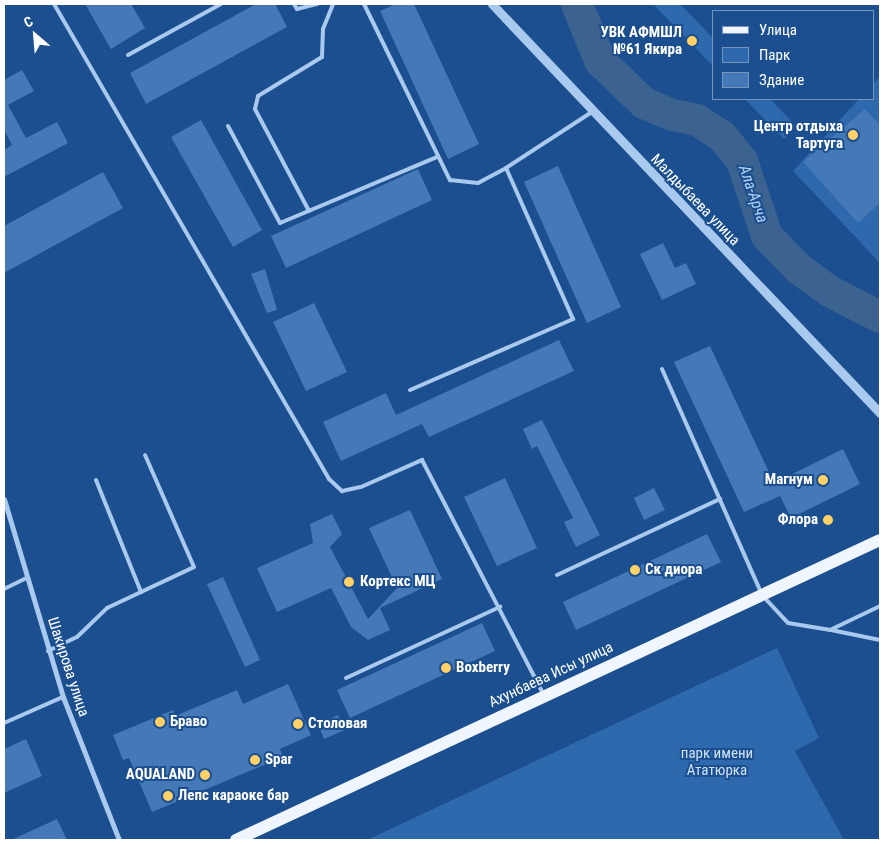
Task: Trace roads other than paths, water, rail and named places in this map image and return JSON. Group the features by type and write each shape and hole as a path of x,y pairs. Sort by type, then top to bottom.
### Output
{"main road":[{"name":"Ахунбаева Исы улица","path":"236,840 880,540"}],"street":[{"name":"Малдыбаева улица","path":"492,4 592,112 880,414"},
{"name":"Шакирова улица","path":"4,499 48,652 63,697 119,840"}],"lane":[{"path":"54,4 329,479 342,491 360,487 422,460 545,696"},
{"path":"128,55 221,4"},
{"path":"294,4 297,9 318,4"},
{"path":"309,211 254,109 258,96 322,57 323,29 333,4"},
{"path":"364,4 450,180 478,183 506,168 592,112"},
{"path":"228,126 280,223 437,156"},
{"path":"410,390 573,319 506,168"},
{"path":"662,369 762,595 788,623 880,640"},
{"path":"48,652 77,637 107,608 194,567 145,455"},
{"path":"96,480 142,592"},
{"path":"557,575 720,498"},
{"path":"4,589 27,578"},
{"path":"830,630 880,606"},
{"path":"346,678 500,607"},
{"path":"4,723 63,697"}],"waterway":[{"name":"Ала-Арча","path":"577,4 600,61 644,103 672,115 697,120 722,136 742,161 767,236 799,269 831,292 880,317"}],"place":[{"name":"УВК АФМШЛ №61 Якира","path":"692,41"},
{"name":"Центр отдыха Тартуга","path":"853,135"},
{"name":"Магнум","path":"823,480"},
{"name":"Флора","path":"828,520"},
{"name":"Ск диора","path":"635,570"},
{"name":"Кортекс МЦ","path":"349,582"},
{"name":"Boxberry","path":"446,668"},
{"name":"Браво","path":"160,722"},
{"name":"Столовая","path":"298,724"},
{"name":"Spar","path":"255,760"},
{"name":"AQUALAND","path":"205,775"},
{"name":"Лепс караоке бар","path":"168,796"}],"park label":[{"name":"парк имени Ататюрка","path":"717,762"}]}
